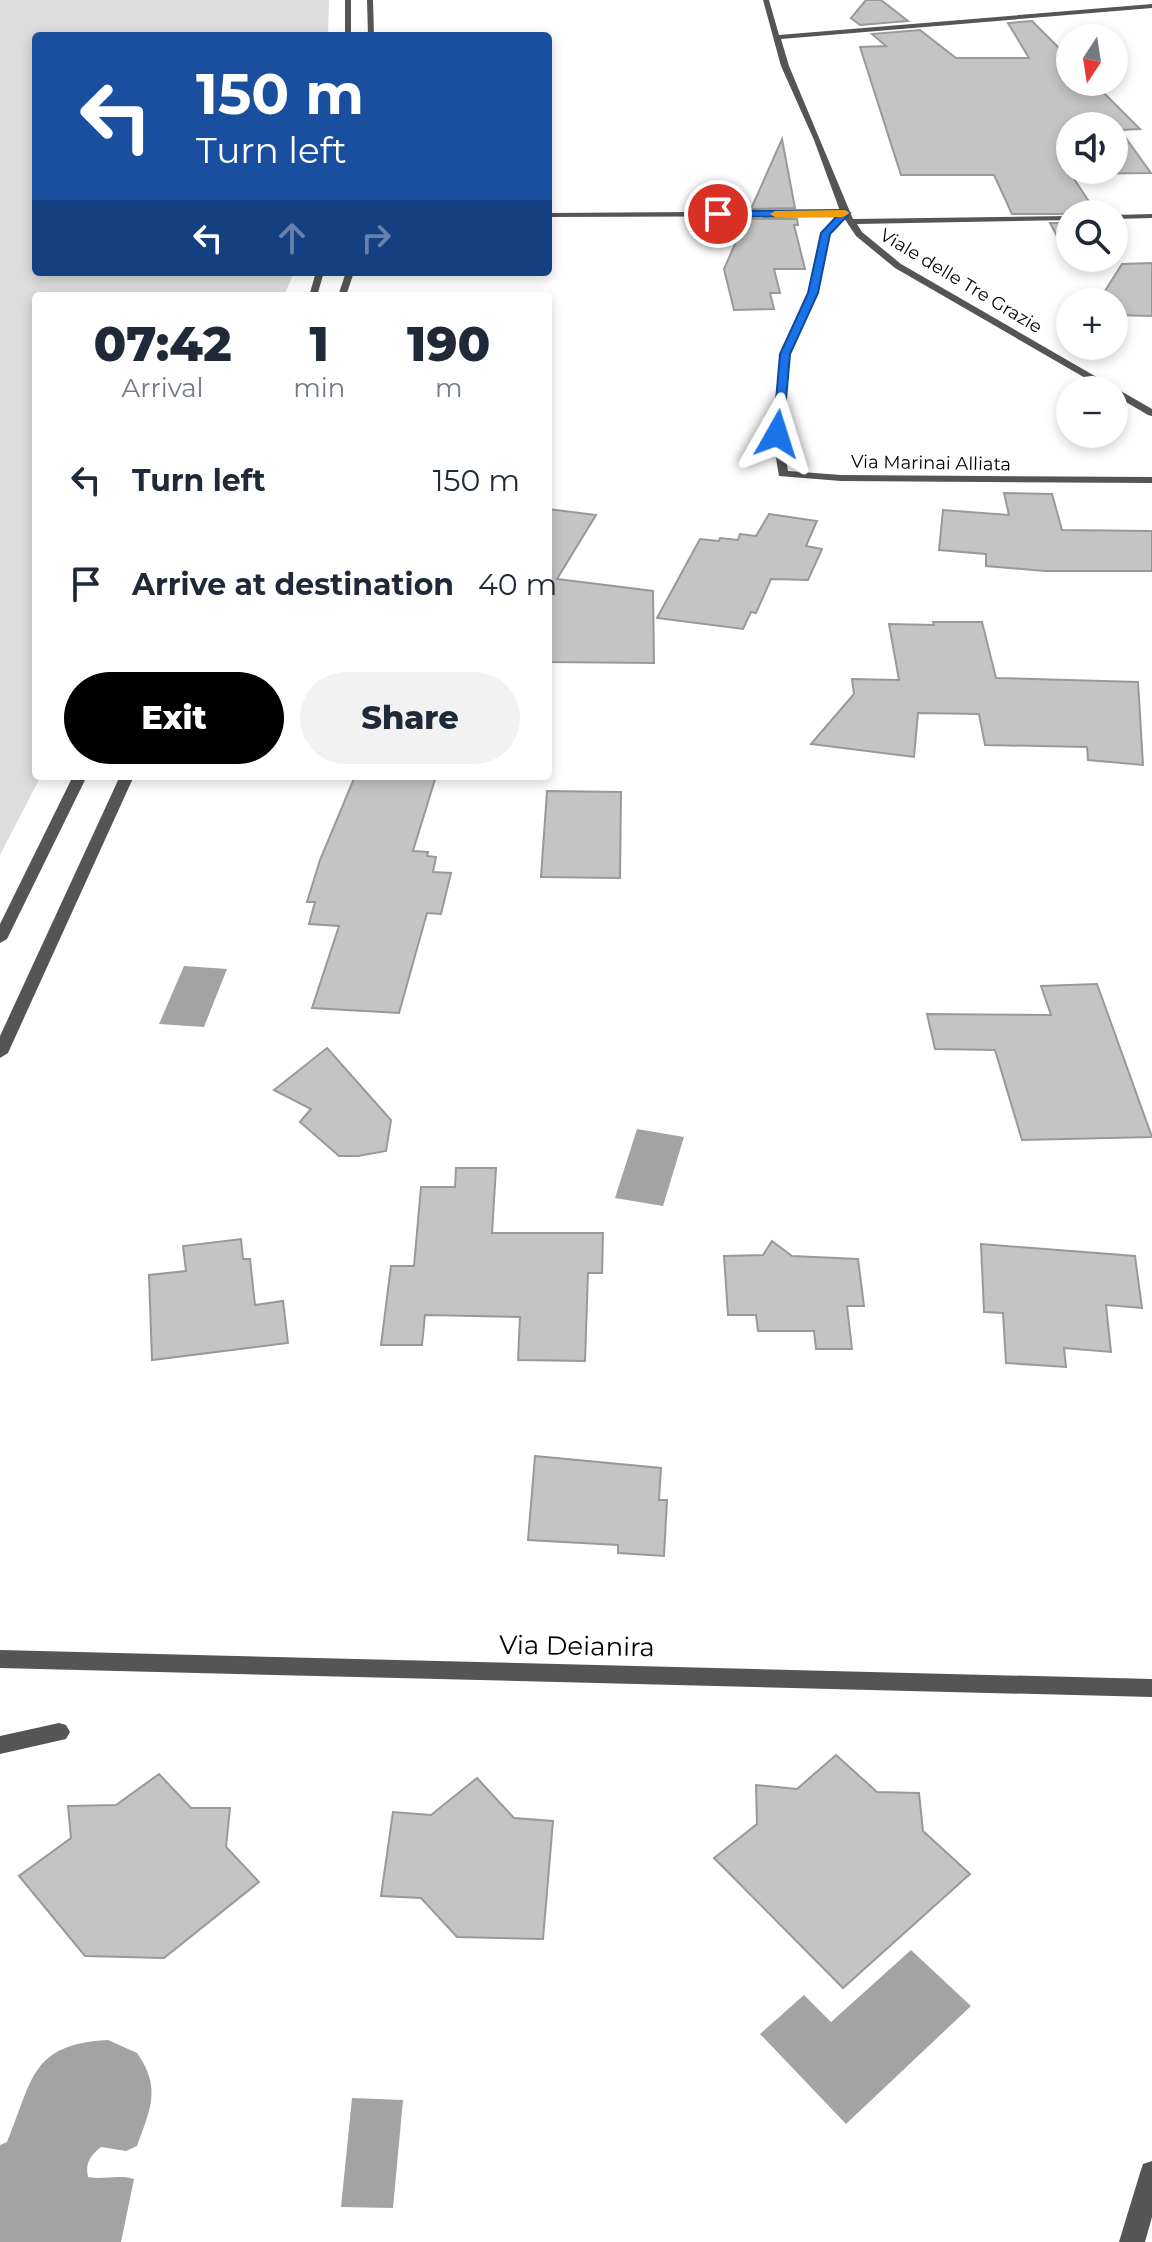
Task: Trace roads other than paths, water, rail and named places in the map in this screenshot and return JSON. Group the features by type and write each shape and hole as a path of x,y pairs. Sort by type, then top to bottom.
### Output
{"street":[{"path":"348,0 348,32"},
{"path":"370,0 371,32"},
{"path":"766,0 776,37 848,217"},
{"path":"776,37 1152,6"},
{"path":"552,215 1056,218"},
{"path":"1128,217 1152,216"},
{"name":"Viale delle Tre Grazie","path":"848,217 870,246 898,266 1090,376"},
{"name":"Via Marinai Alliata","path":"848,217 825,233 813,293 785,354 777,434 783,474 873,478 1152,480"},
{"name":"Viale delle Tre Grazie","path":"1128,398 1152,413"},
{"path":"0,939 78,780"},
{"path":"0,1053 125,780"},
{"name":"Via Deianira","path":"0,1659 1152,1688"},
{"path":"0,1745 59,1732"},
{"path":"1132,2242 1152,2173"}]}
